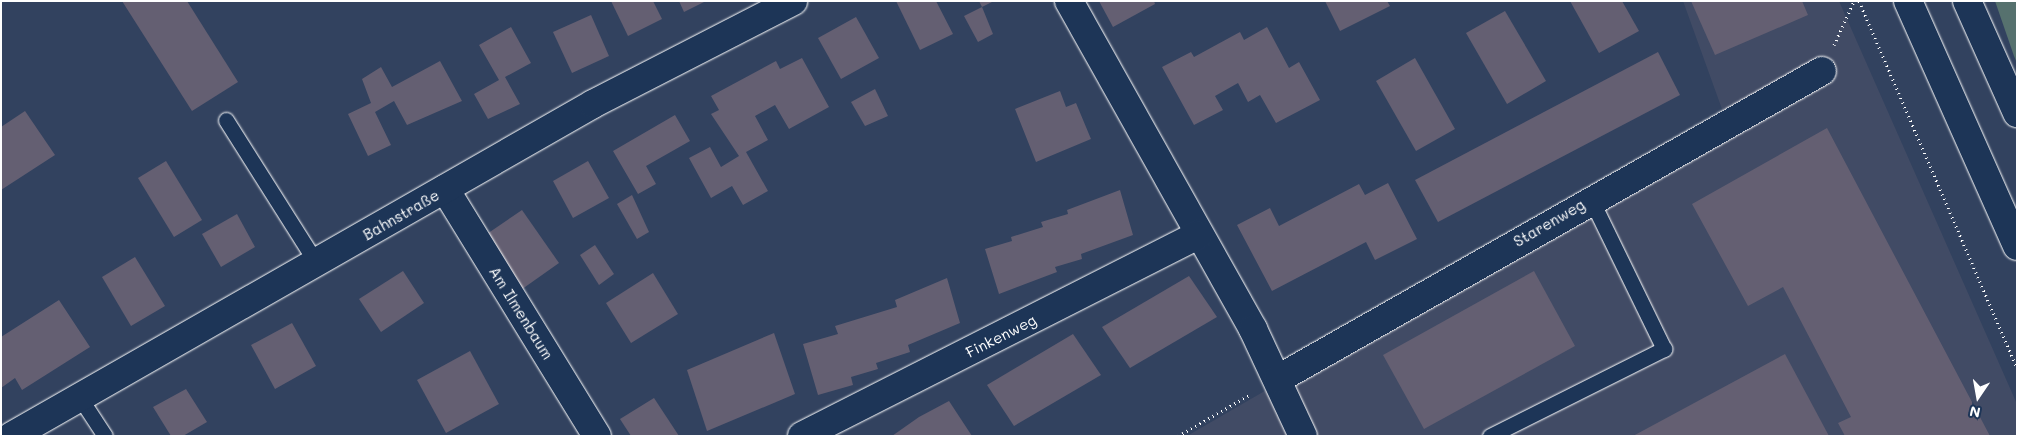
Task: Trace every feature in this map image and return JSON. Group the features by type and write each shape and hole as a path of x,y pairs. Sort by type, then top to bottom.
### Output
{"street":[{"name":"Bahnstraße","path":"12,436 317,264 593,104 793,1"},
{"path":"1069,1 1278,379 1301,435"},
{"path":"1908,1 2017,246"},
{"path":"1967,1 2017,113"},
{"name":"Starenweg","path":"1278,379 1591,199 1822,71"},
{"name":"Am Ilmenbaum","path":"445,190 597,436"},
{"name":"Finkenweg","path":"802,436 1200,235"}],"lane":[{"path":"226,120 317,264"},
{"path":"1490,436 1664,349 1591,199"},
{"path":"80,398 105,436"}],"path":[{"path":"1822,71 1854,1"},
{"path":"1859,1 2017,368"},
{"path":"1178,436 1278,379"}],"shaded area":[{"path":"1683,1 1839,1 2017,404 2017,436 1187,436 1727,123"}],"green space":[{"path":"1995,1 2017,1 2017,63 2014,56"}],"building":[{"path":"122,1 187,1 238,82 192,111"},
{"path":"611,1 653,1 662,19 628,36"},
{"path":"679,1 706,1 684,12"},
{"path":"896,1 936,1 953,34 920,50"},
{"path":"979,1 994,1 982,7"},
{"path":"1099,1 1154,1 1155,4 1113,27"},
{"path":"1325,1 1387,1 1390,6 1340,31"},
{"path":"1570,1 1622,1 1639,31 1599,53"},
{"path":"1691,1 1802,1 1808,15 1715,55"},
{"path":"982,7 993,34 978,42 964,16"},
{"path":"1505,11 1546,81 1507,104 1466,33"},
{"path":"591,15 609,56 572,73 553,32"},
{"path":"856,17 879,58 841,79 818,38"},
{"path":"511,27 531,63 505,77 520,104 488,119 474,94 499,80 479,45"},
{"path":"1267,27 1289,68 1299,62 1320,100 1276,123 1260,95 1248,102 1238,83 1215,96 1223,110 1194,125 1162,67 1191,52 1194,57 1240,32 1244,40"},
{"path":"1658,52 1680,95 1438,222 1415,180"},
{"path":"802,58 829,107 789,129 775,105 755,116 768,140 746,152 768,191 743,205 732,186 711,198 689,158 710,147 721,167 739,156 711,114 719,110 711,96 776,61 780,69"},
{"path":"1415,58 1455,129 1416,151 1376,81"},
{"path":"440,61 462,101 407,125 394,101 375,112 391,145 368,156 348,114 371,103 362,79 381,67 392,87"},
{"path":"875,89 888,116 865,126 851,102"},
{"path":"1060,91 1066,107 1076,103 1091,139 1036,162 1015,109"},
{"path":"25,111 55,155 1,190 1,127"},
{"path":"675,115 690,141 646,166 656,184 638,194 613,151"},
{"path":"1827,128 1990,436 1845,436 1838,423 1851,417 1783,287 1748,306 1692,204"},
{"path":"166,161 202,220 174,237 138,178"},
{"path":"588,161 609,198 573,218 553,181"},
{"path":"1388,183 1417,239 1375,260 1366,242 1272,291 1237,225 1270,208 1279,226 1359,184 1365,195"},
{"path":"1120,190 1133,235 1081,254 1082,259 1055,267 1057,272 999,294 985,249 1012,241 1011,237 1043,227 1041,222 1068,214 1067,210"},
{"path":"632,195 649,232 637,239 617,204"},
{"path":"522,210 559,263 518,292 481,238"},
{"path":"237,214 255,247 221,267 202,234"},
{"path":"595,245 614,274 599,285 580,255"},
{"path":"135,257 165,306 131,326 102,277"},
{"path":"403,271 424,303 381,332 359,299"},
{"path":"1534,271 1575,346 1424,429 1383,355"},
{"path":"653,273 678,314 631,343 606,303"},
{"path":"1189,276 1217,317 1130,368 1102,327"},
{"path":"947,278 960,323 908,345 910,352 876,363 878,369 851,377 853,385 818,395 803,344 838,334 835,326 897,307 895,300"},
{"path":"59,300 90,347 22,390 15,378 1,388 1,337"},
{"path":"292,323 316,366 275,389 251,345"},
{"path":"774,333 795,394 707,431 687,370"},
{"path":"1073,334 1101,375 1014,426 987,385"},
{"path":"470,351 499,404 446,433 417,380"},
{"path":"1785,354 1829,436 1633,436"},
{"path":"186,389 207,422 183,436 171,436 153,407"},
{"path":"654,398 679,436 631,436 620,419"},
{"path":"949,401 972,436 892,436 919,417"}]}
